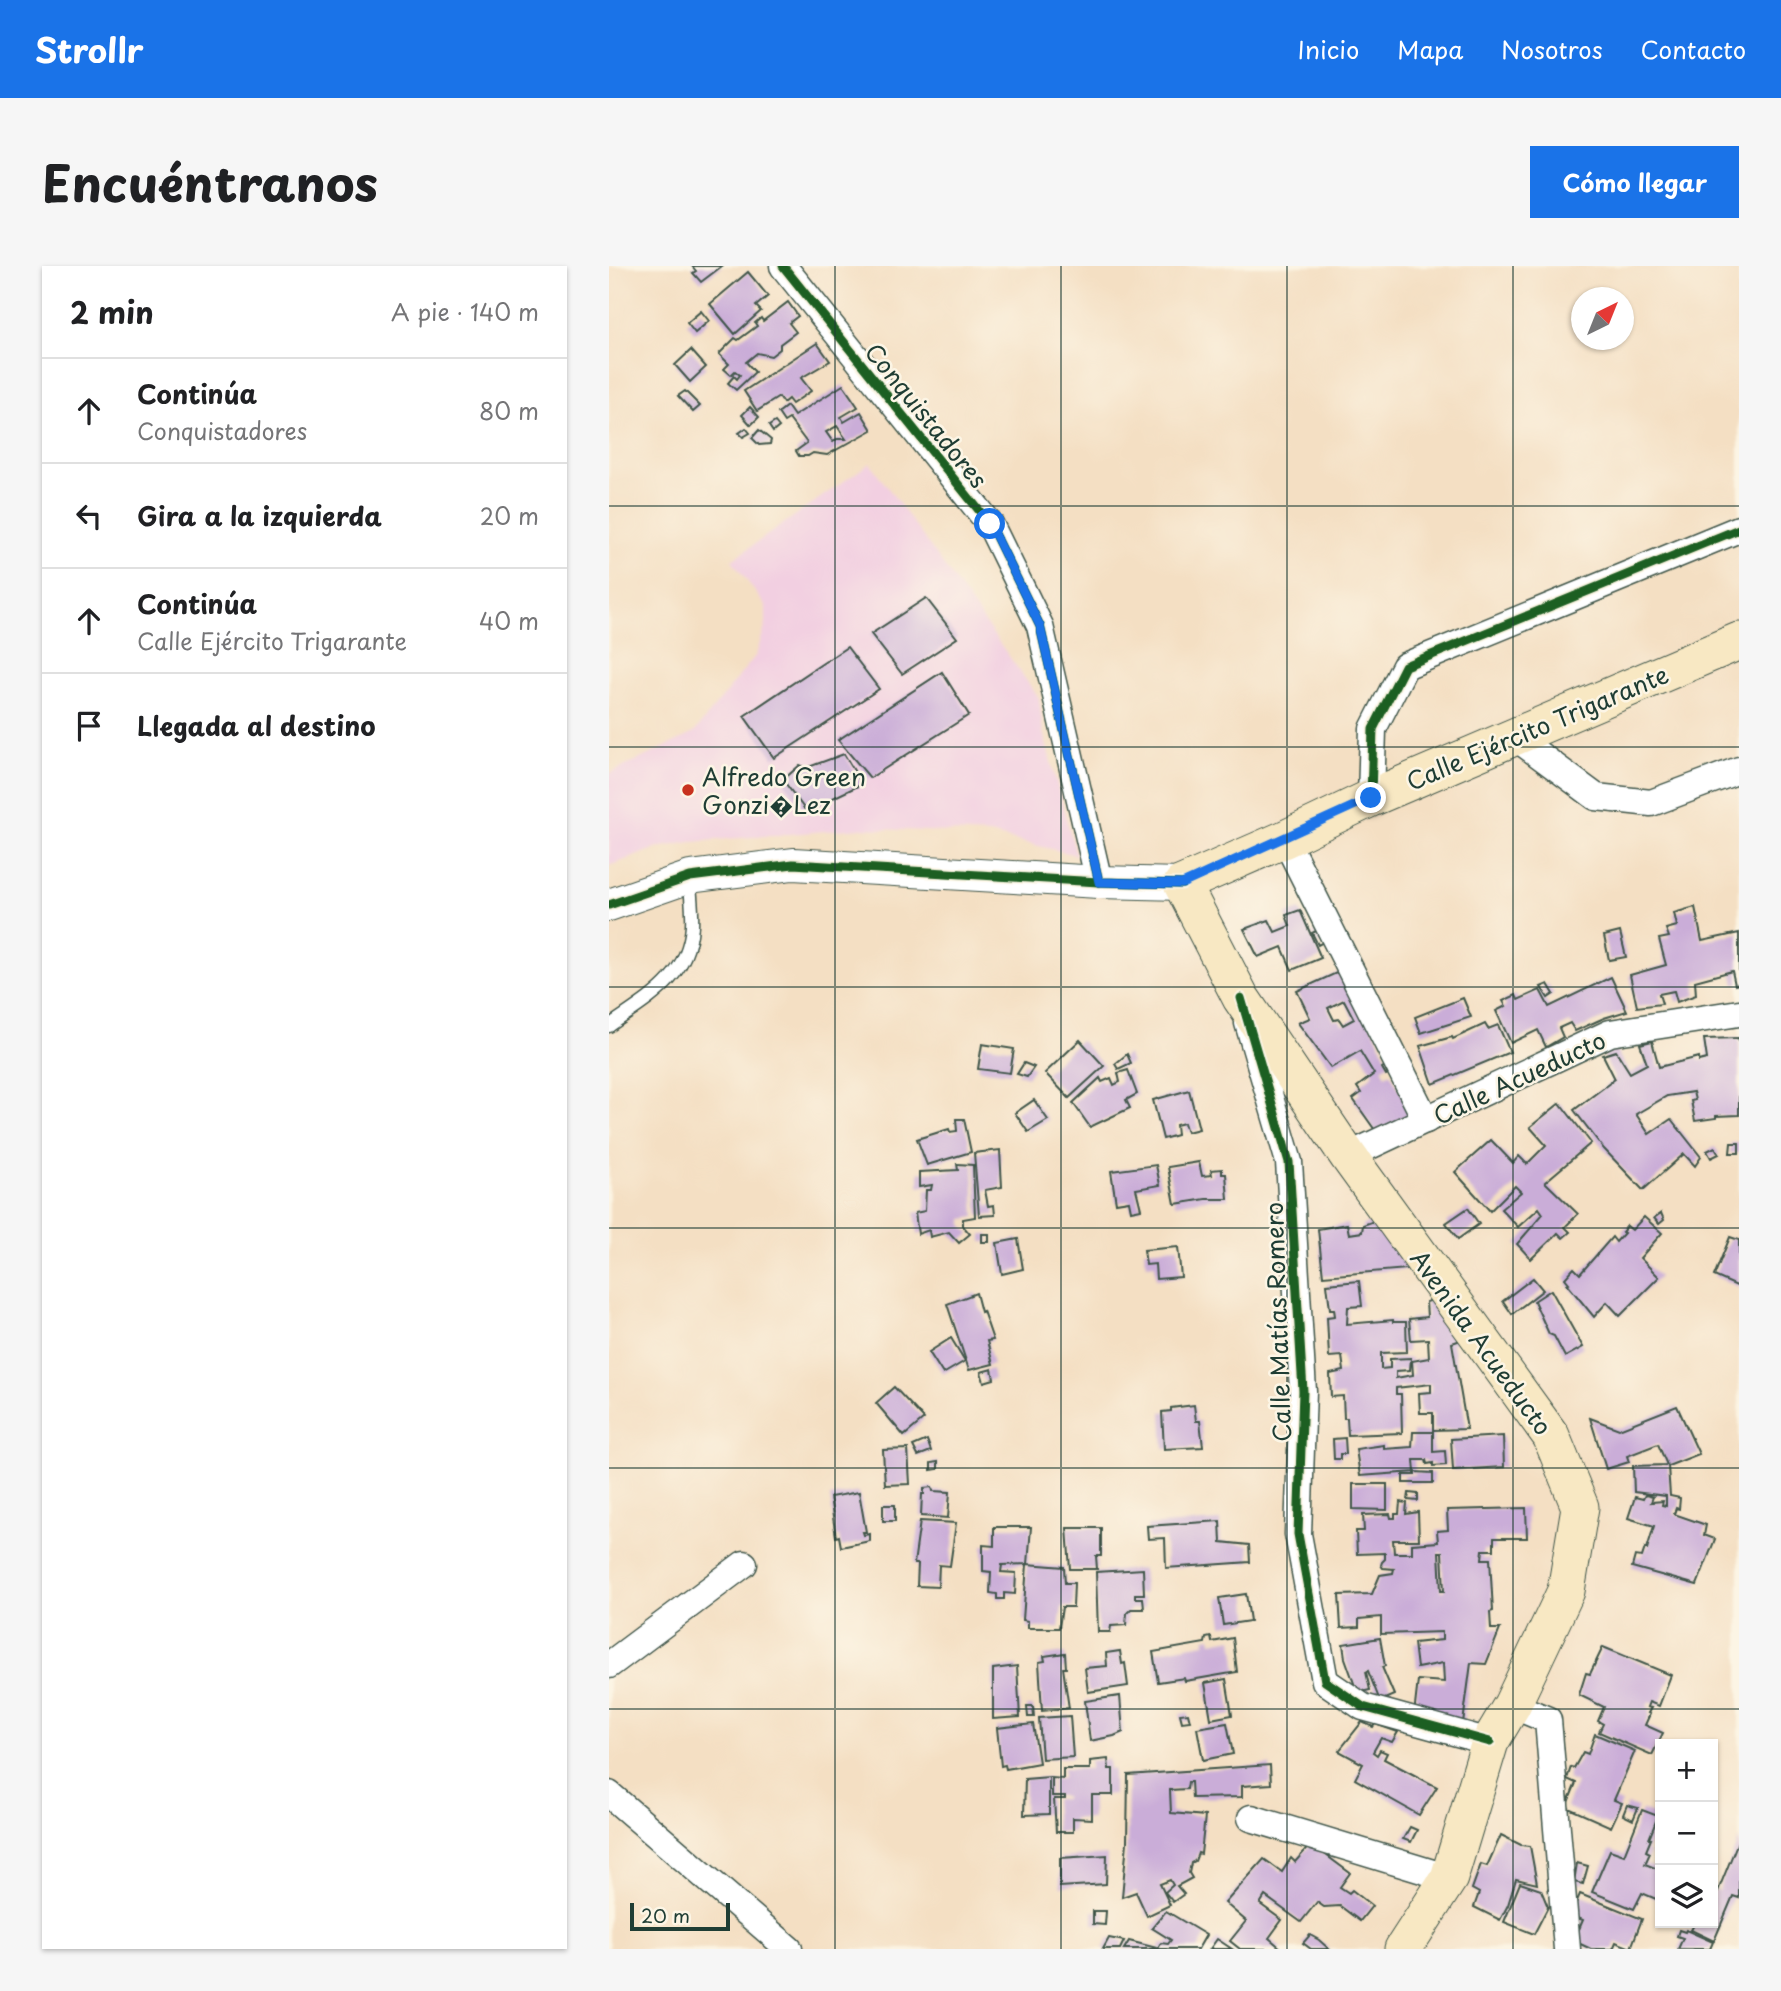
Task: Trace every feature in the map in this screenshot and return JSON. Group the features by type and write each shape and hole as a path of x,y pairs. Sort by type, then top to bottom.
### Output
{"main road":[{"name":"Calle Ejército Trigarante","path":"1182,884 1371,798 1739,640"},
{"name":"Avenida Acueducto","path":"1182,884 1241,998 1348,1156 1551,1436 1580,1507 1566,1591 1512,1705 1490,1742 1449,1878 1403,1949"}],"street":[{"name":"Conquistadores","path":"783,266 990,524 1040,626 1099,882"},
{"path":"1371,798 1373,729 1405,666 1739,529"},
{"path":"1515,737 1596,797 1651,803 1739,770"},
{"path":"1285,839 1426,1120"},
{"path":"609,905 690,877 793,864 1099,882 1182,884"},
{"name":"Calle Matías Romero","path":"1241,998 1289,1162 1303,1391 1298,1534 1325,1681 1363,1707 1490,1742"},
{"name":"Calle Acueducto","path":"1348,1156 1610,1034 1739,1013"},
{"path":"609,1665 744,1564"},
{"path":"1512,1705 1548,1720 1567,1949"},
{"path":"609,1794 789,1949"},
{"path":"1251,1818 1449,1878"}],"lane":[{"path":"609,1026 666,986 685,957 692,927 690,877"}],"shaded area":[{"path":"870,463 1039,698 1043,732 1076,855 989,834 862,828 691,842 657,848 609,866 609,774 694,733 756,655 766,624 766,607 732,560"}],"building":[{"path":"692,266 722,266 701,282 693,273 696,271"},
{"path":"748,272 768,296 756,306 761,311 735,334 710,304"},
{"path":"788,302 798,316 789,323 796,332 780,344 780,349 771,356 757,353 746,362 755,372 736,390 728,383 734,376 737,379 740,375 735,371 731,375 724,369 729,364 719,354 735,338 738,340 757,326 755,323 761,318 763,321"},
{"path":"701,311 709,321 695,333 687,323"},
{"path":"817,343 830,361 801,378 811,391 792,404 788,399 783,403 779,397 757,411 744,391"},
{"path":"691,350 706,367 690,382 675,365"},
{"path":"843,385 858,407 841,417 844,422 861,412 872,430 827,455 813,453 799,456 796,451 807,443 789,419 784,422 778,413 787,406 794,416","holes":["837,426 846,439 833,442 826,432"]},
{"path":"685,391 700,406 693,412 678,396"},
{"path":"750,407 759,417 751,425 742,415"},
{"path":"775,422 779,427 773,432 769,426"},
{"path":"746,428 750,433 743,437 739,433"},
{"path":"759,430 771,440 770,444 759,445 752,438"},
{"path":"926,598 957,638 902,674 871,634"},
{"path":"847,647 879,689 774,758 744,716"},
{"path":"942,672 969,715 870,778 838,740"},
{"path":"844,754 862,784 806,811 783,780 800,765 806,768"},
{"path":"1695,907 1702,941 1739,933 1739,984 1735,985 1732,971 1695,981 1696,995 1677,1002 1674,991 1659,994 1662,1004 1637,1007 1630,975 1666,965 1659,939 1669,937 1666,929 1677,926 1674,913"},
{"path":"1300,910 1321,958 1292,970 1282,947 1258,957 1244,929 1269,920 1275,932 1290,926 1286,915"},
{"path":"1324,927 1329,939 1318,945 1312,933"},
{"path":"1620,932 1626,957 1609,960 1604,936"},
{"path":"1345,969 1389,1063 1382,1068 1386,1075 1390,1073 1413,1112 1377,1133 1353,1099 1361,1093 1357,1087 1374,1074 1360,1051 1331,1068 1298,1023 1310,1018 1297,991","holes":["1344,1000 1354,1019 1343,1025 1339,1019 1334,1020 1328,1008"]},
{"path":"1611,977 1627,1011 1575,1031 1570,1023 1559,1028 1563,1037 1546,1047 1538,1030 1511,1043 1496,1011 1506,1006 1503,1001 1516,995 1518,1000 1540,990 1549,1007"},
{"path":"1548,984 1554,994 1548,998 1541,987"},
{"path":"1463,998 1471,1017 1421,1033 1415,1017"},
{"path":"1485,1024 1488,1029 1498,1025 1510,1052 1433,1084 1420,1046 1452,1037 1453,1039"},
{"path":"1739,1038 1739,1115 1716,1116 1695,1121 1691,1101 1695,1100 1693,1092 1667,1096 1636,1114 1649,1134 1671,1119 1701,1157 1695,1166 1684,1154 1643,1190 1604,1149 1574,1110 1615,1079 1603,1055 1616,1051 1630,1073 1647,1064 1640,1044 1652,1041 1659,1067 1699,1057 1699,1061 1707,1059 1704,1039"},
{"path":"1080,1040 1104,1066 1069,1098 1045,1073"},
{"path":"982,1044 1014,1049 1010,1073 978,1069"},
{"path":"1127,1054 1131,1063 1118,1069 1115,1064"},
{"path":"1024,1063 1034,1067 1027,1077 1017,1074"},
{"path":"1128,1070 1137,1094 1126,1100 1130,1108 1090,1127 1073,1103 1100,1078 1102,1082 1111,1078 1114,1085 1120,1082 1118,1073"},
{"path":"1189,1090 1199,1129 1187,1132 1184,1123 1176,1125 1177,1135 1163,1139 1153,1100"},
{"path":"1034,1100 1048,1120 1028,1132 1015,1113"},
{"path":"1560,1103 1591,1143 1545,1182 1578,1214 1565,1227 1570,1232 1563,1238 1558,1233 1531,1259 1517,1244 1543,1214 1539,1208 1518,1227 1501,1209 1521,1192 1515,1186 1490,1211 1455,1172 1491,1140 1513,1163 1519,1156 1527,1164 1546,1145 1530,1127"},
{"path":"956,1119 964,1119 971,1152 927,1165 917,1139 949,1129 950,1132 957,1131"},
{"path":"1731,1143 1739,1143 1739,1153 1730,1153"},
{"path":"1715,1147 1719,1154 1711,1158 1707,1151"},
{"path":"1000,1150 1002,1187 985,1190 988,1206 994,1205 995,1215 979,1216 974,1153"},
{"path":"1199,1162 1202,1176 1212,1175 1211,1170 1222,1169 1222,1174 1226,1174 1228,1199 1175,1204 1168,1167"},
{"path":"957,1164 973,1165 975,1217 963,1219 963,1226 970,1234 959,1243 949,1232 930,1237 929,1230 918,1234 915,1213 925,1211 926,1190 931,1190 932,1185 919,1187 919,1172 958,1170"},
{"path":"1156,1165 1160,1185 1136,1189 1141,1209 1131,1211 1129,1201 1116,1203 1111,1171"},
{"path":"1468,1208 1479,1224 1458,1239 1446,1223"},
{"path":"1661,1213 1664,1220 1659,1224 1654,1218"},
{"path":"1644,1217 1662,1233 1640,1258 1659,1277 1620,1316 1607,1302 1594,1317 1565,1278 1574,1268 1580,1274 1612,1237 1616,1242 1627,1226 1632,1230"},
{"path":"1377,1220 1408,1269 1323,1276 1318,1229 1347,1224 1349,1234 1362,1232 1363,1225"},
{"path":"982,1234 989,1234 989,1242 982,1242"},
{"path":"1730,1237 1739,1240 1739,1287 1714,1276"},
{"path":"1018,1239 1023,1269 1002,1274 997,1243"},
{"path":"1178,1247 1181,1277 1156,1279 1155,1264 1146,1265 1144,1250"},
{"path":"1533,1278 1543,1290 1512,1314 1503,1301"},
{"path":"1359,1281 1362,1306 1348,1307 1347,1324 1393,1320 1406,1322 1407,1352 1381,1353 1381,1369 1390,1368 1390,1359 1411,1358 1410,1370 1396,1371 1396,1378 1413,1375 1412,1361 1429,1358 1428,1339 1411,1340 1409,1319 1427,1317 1426,1302 1433,1300 1461,1340 1452,1343 1467,1429 1433,1430 1433,1413 1420,1413 1419,1393 1431,1392 1431,1384 1396,1388 1396,1394 1401,1394 1402,1433 1348,1435 1343,1396 1331,1397 1330,1374 1344,1371 1342,1356 1329,1357 1327,1317 1335,1316 1334,1309 1330,1309 1327,1284"},
{"path":"1551,1290 1583,1347 1565,1357 1554,1336 1549,1334 1534,1301"},
{"path":"976,1293 993,1340 987,1341 993,1364 969,1370 947,1304"},
{"path":"951,1338 965,1361 943,1374 929,1352"},
{"path":"992,1369 994,1379 984,1382 981,1372"},
{"path":"894,1387 924,1419 904,1436 876,1403"},
{"path":"1194,1405 1196,1421 1200,1421 1203,1447 1164,1449 1162,1412"},
{"path":"1677,1406 1699,1454 1668,1466 1670,1496 1680,1498 1679,1509 1676,1508 1674,1514 1706,1525 1704,1535 1715,1539 1697,1585 1632,1567 1635,1556 1642,1557 1645,1548 1647,1549 1654,1526 1628,1518 1635,1497 1653,1497 1651,1502 1663,1501 1662,1505 1666,1506 1666,1496 1634,1492 1633,1466 1667,1465 1658,1444 1627,1456 1629,1462 1606,1469 1590,1418 1619,1429"},
{"path":"1413,1432 1433,1432 1433,1452 1445,1451 1446,1465 1433,1466 1433,1463 1427,1464 1426,1460 1414,1460 1415,1472 1360,1476 1356,1449 1384,1445 1384,1449 1412,1447"},
{"path":"1503,1436 1504,1467 1453,1470 1451,1439"},
{"path":"1345,1438 1346,1454 1340,1454 1340,1459 1334,1459 1333,1439"},
{"path":"927,1440 931,1451 918,1456 913,1446"},
{"path":"908,1449 910,1484 885,1485 883,1450"},
{"path":"938,1462 938,1469 931,1470 931,1463"},
{"path":"1415,1472 1433,1473 1433,1483 1403,1483 1403,1475 1415,1475"},
{"path":"1353,1484 1387,1484 1387,1510 1353,1509"},
{"path":"932,1487 933,1491 950,1492 948,1518 921,1516 924,1488"},
{"path":"859,1492 866,1532 863,1532 864,1535 870,1534 870,1541 841,1547 839,1536 836,1537 830,1497"},
{"path":"1409,1493 1418,1494 1418,1501 1408,1500"},
{"path":"1400,1502 1407,1503 1406,1514 1418,1512 1419,1540 1393,1540 1394,1553 1412,1553 1412,1544 1438,1542 1437,1531 1448,1530 1447,1510 1526,1508 1527,1538 1494,1538 1494,1550 1483,1550 1482,1559 1490,1559 1493,1611 1490,1612 1491,1629 1500,1629 1486,1664 1471,1663 1463,1723 1414,1715 1418,1680 1444,1682 1443,1663 1417,1668 1414,1643 1442,1640 1442,1632 1381,1634 1381,1617 1359,1619 1359,1627 1341,1628 1339,1595 1372,1594 1380,1575 1393,1573 1394,1569 1383,1568 1381,1565 1385,1553 1357,1554 1356,1531 1364,1531 1363,1515 1390,1514 1391,1518 1395,1518 1395,1514 1399,1514","holes":["1439,1552 1442,1552 1444,1591 1441,1591"]},
{"path":"883,1505 895,1505 895,1521 883,1521"},
{"path":"920,1521 956,1523 950,1566 939,1565 938,1587 917,1586 918,1564 914,1564"},
{"path":"1220,1521 1221,1542 1249,1545 1250,1562 1166,1568 1165,1538 1148,1539 1147,1526"},
{"path":"994,1527 1031,1527 1028,1564 1002,1565 1001,1572 1016,1573 1015,1594 1004,1593 1004,1599 997,1599 997,1594 990,1593 991,1572 983,1571 983,1545 994,1546"},
{"path":"1067,1528 1101,1528 1101,1556 1096,1556 1097,1569 1070,1569"},
{"path":"1027,1564 1064,1567 1065,1583 1074,1583 1073,1607 1062,1607 1059,1628 1028,1628 1028,1621 1023,1620"},
{"path":"1143,1569 1144,1594 1135,1594 1135,1598 1143,1598 1144,1609 1131,1609 1127,1613 1126,1625 1111,1626 1110,1632 1098,1632 1096,1572"},
{"path":"1246,1594 1250,1621 1223,1625 1219,1598"},
{"path":"1211,1637 1212,1642 1233,1638 1237,1672 1185,1681 1184,1678 1158,1682 1153,1652 1205,1643 1206,1638"},
{"path":"1380,1638 1385,1666 1382,1667 1394,1695 1380,1701 1368,1671 1370,1690 1361,1692 1355,1686 1343,1644"},
{"path":"1603,1647 1671,1675 1659,1706 1649,1702 1647,1707 1651,1708 1645,1725 1663,1733 1660,1739 1655,1739 1652,1755 1599,1732 1603,1724 1598,1721 1604,1707 1579,1695 1586,1673 1590,1674"},
{"path":"1120,1651 1122,1664 1125,1663 1128,1686 1088,1692 1085,1668 1107,1666 1106,1653"},
{"path":"1065,1653 1066,1668 1063,1668 1069,1708 1042,1711 1039,1662 1045,1661 1044,1656"},
{"path":"1017,1666 1020,1717 993,1719 993,1669"},
{"path":"1226,1679 1232,1715 1211,1719 1205,1683"},
{"path":"1120,1696 1123,1732 1090,1741 1085,1701"},
{"path":"1027,1706 1033,1706 1034,1717 1028,1717"},
{"path":"1188,1713 1190,1721 1182,1722 1180,1714"},
{"path":"1070,1716 1073,1757 1042,1759 1039,1718"},
{"path":"1362,1722 1398,1732 1392,1742 1381,1738 1373,1752 1377,1755 1380,1750 1387,1753 1384,1759 1437,1787 1419,1815 1355,1779 1363,1764 1339,1751"},
{"path":"1227,1723 1233,1754 1203,1760 1197,1728"},
{"path":"1033,1724 1039,1763 1006,1769 1005,1765 1001,1766 997,1728"},
{"path":"1595,1734 1635,1751 1614,1800 1622,1803 1611,1827 1566,1807 1576,1783 1567,1779 1571,1767 1574,1768 1583,1752 1588,1754"},
{"path":"1108,1759 1109,1769 1113,1769 1113,1795 1092,1795 1092,1819 1073,1818 1073,1832 1056,1832 1054,1799 1065,1799 1065,1796 1052,1796 1052,1778 1063,1779 1063,1769 1090,1769 1090,1761"},
{"path":"1270,1765 1271,1784 1242,1786 1242,1797 1192,1798 1191,1782 1188,1782 1187,1789 1170,1790 1171,1813 1205,1816 1201,1854 1198,1853 1195,1861 1191,1863 1189,1873 1192,1878 1177,1886 1184,1894 1173,1902 1165,1892 1173,1885 1170,1880 1160,1884 1170,1905 1147,1916 1136,1892 1122,1897 1127,1842 1128,1775"},
{"path":"1049,1777 1049,1814 1024,1815 1025,1779"},
{"path":"1627,1805 1638,1808 1633,1820 1623,1815"},
{"path":"1642,1810 1655,1815 1655,1824 1646,1851 1650,1853 1645,1864 1655,1868 1655,1899 1642,1893 1634,1909 1592,1892 1610,1850 1624,1855"},
{"path":"1410,1827 1417,1830 1411,1842 1403,1839"},
{"path":"1501,1835 1521,1845 1530,1846 1537,1884 1516,1879 1500,1920 1474,1907 1479,1893 1472,1889 1481,1864 1487,1866"},
{"path":"1739,1839 1739,1898 1733,1896 1714,1941 1691,1930 1718,1928 1718,1891"},
{"path":"1311,1844 1350,1873 1340,1887 1349,1893 1352,1890 1372,1906 1360,1921 1340,1906 1324,1907 1317,1902 1301,1922 1265,1896 1260,1904 1282,1920 1269,1938 1282,1949 1240,1949 1230,1941 1246,1921 1225,1903 1264,1859 1282,1872 1291,1858 1295,1862"},
{"path":"1107,1855 1106,1884 1060,1887 1060,1858"},
{"path":"1577,1863 1588,1866 1583,1884 1574,1882"},
{"path":"1520,1883 1541,1890 1548,1907 1534,1934 1504,1922"},
{"path":"1580,1894 1642,1919 1631,1948 1616,1942 1613,1949 1591,1949 1574,1941 1583,1920 1571,1915"},
{"path":"1093,1911 1106,1911 1105,1925 1093,1924"},
{"path":"1166,1911 1206,1935 1198,1949 1158,1949 1161,1943 1168,1944 1171,1940 1152,1928"},
{"path":"1679,1930 1686,1930 1713,1942 1710,1949 1678,1949 1683,1938 1677,1936"},
{"path":"1310,1935 1329,1949 1311,1949 1303,1943"},
{"path":"1109,1938 1124,1941 1120,1949 1103,1949"},
{"path":"1217,1939 1232,1949 1210,1949"},
{"path":"1129,1941 1157,1948 1157,1949 1124,1949"}],"cycle path":[{"path":"783,266 990,524 1040,626 1099,882"},
{"path":"1371,798 1373,729 1405,666 1739,529"},
{"path":"609,905 690,877 793,864 1099,882 1182,884"},
{"path":"1241,998 1289,1162 1303,1391 1298,1534 1325,1681 1363,1707 1490,1742"}],"place":[{"name":"Alfredo Green Gonzi�Lez","path":"688,790"}],"route":[{"path":"990,524 1040,626 1099,882 1182,884 1371,798"}]}
